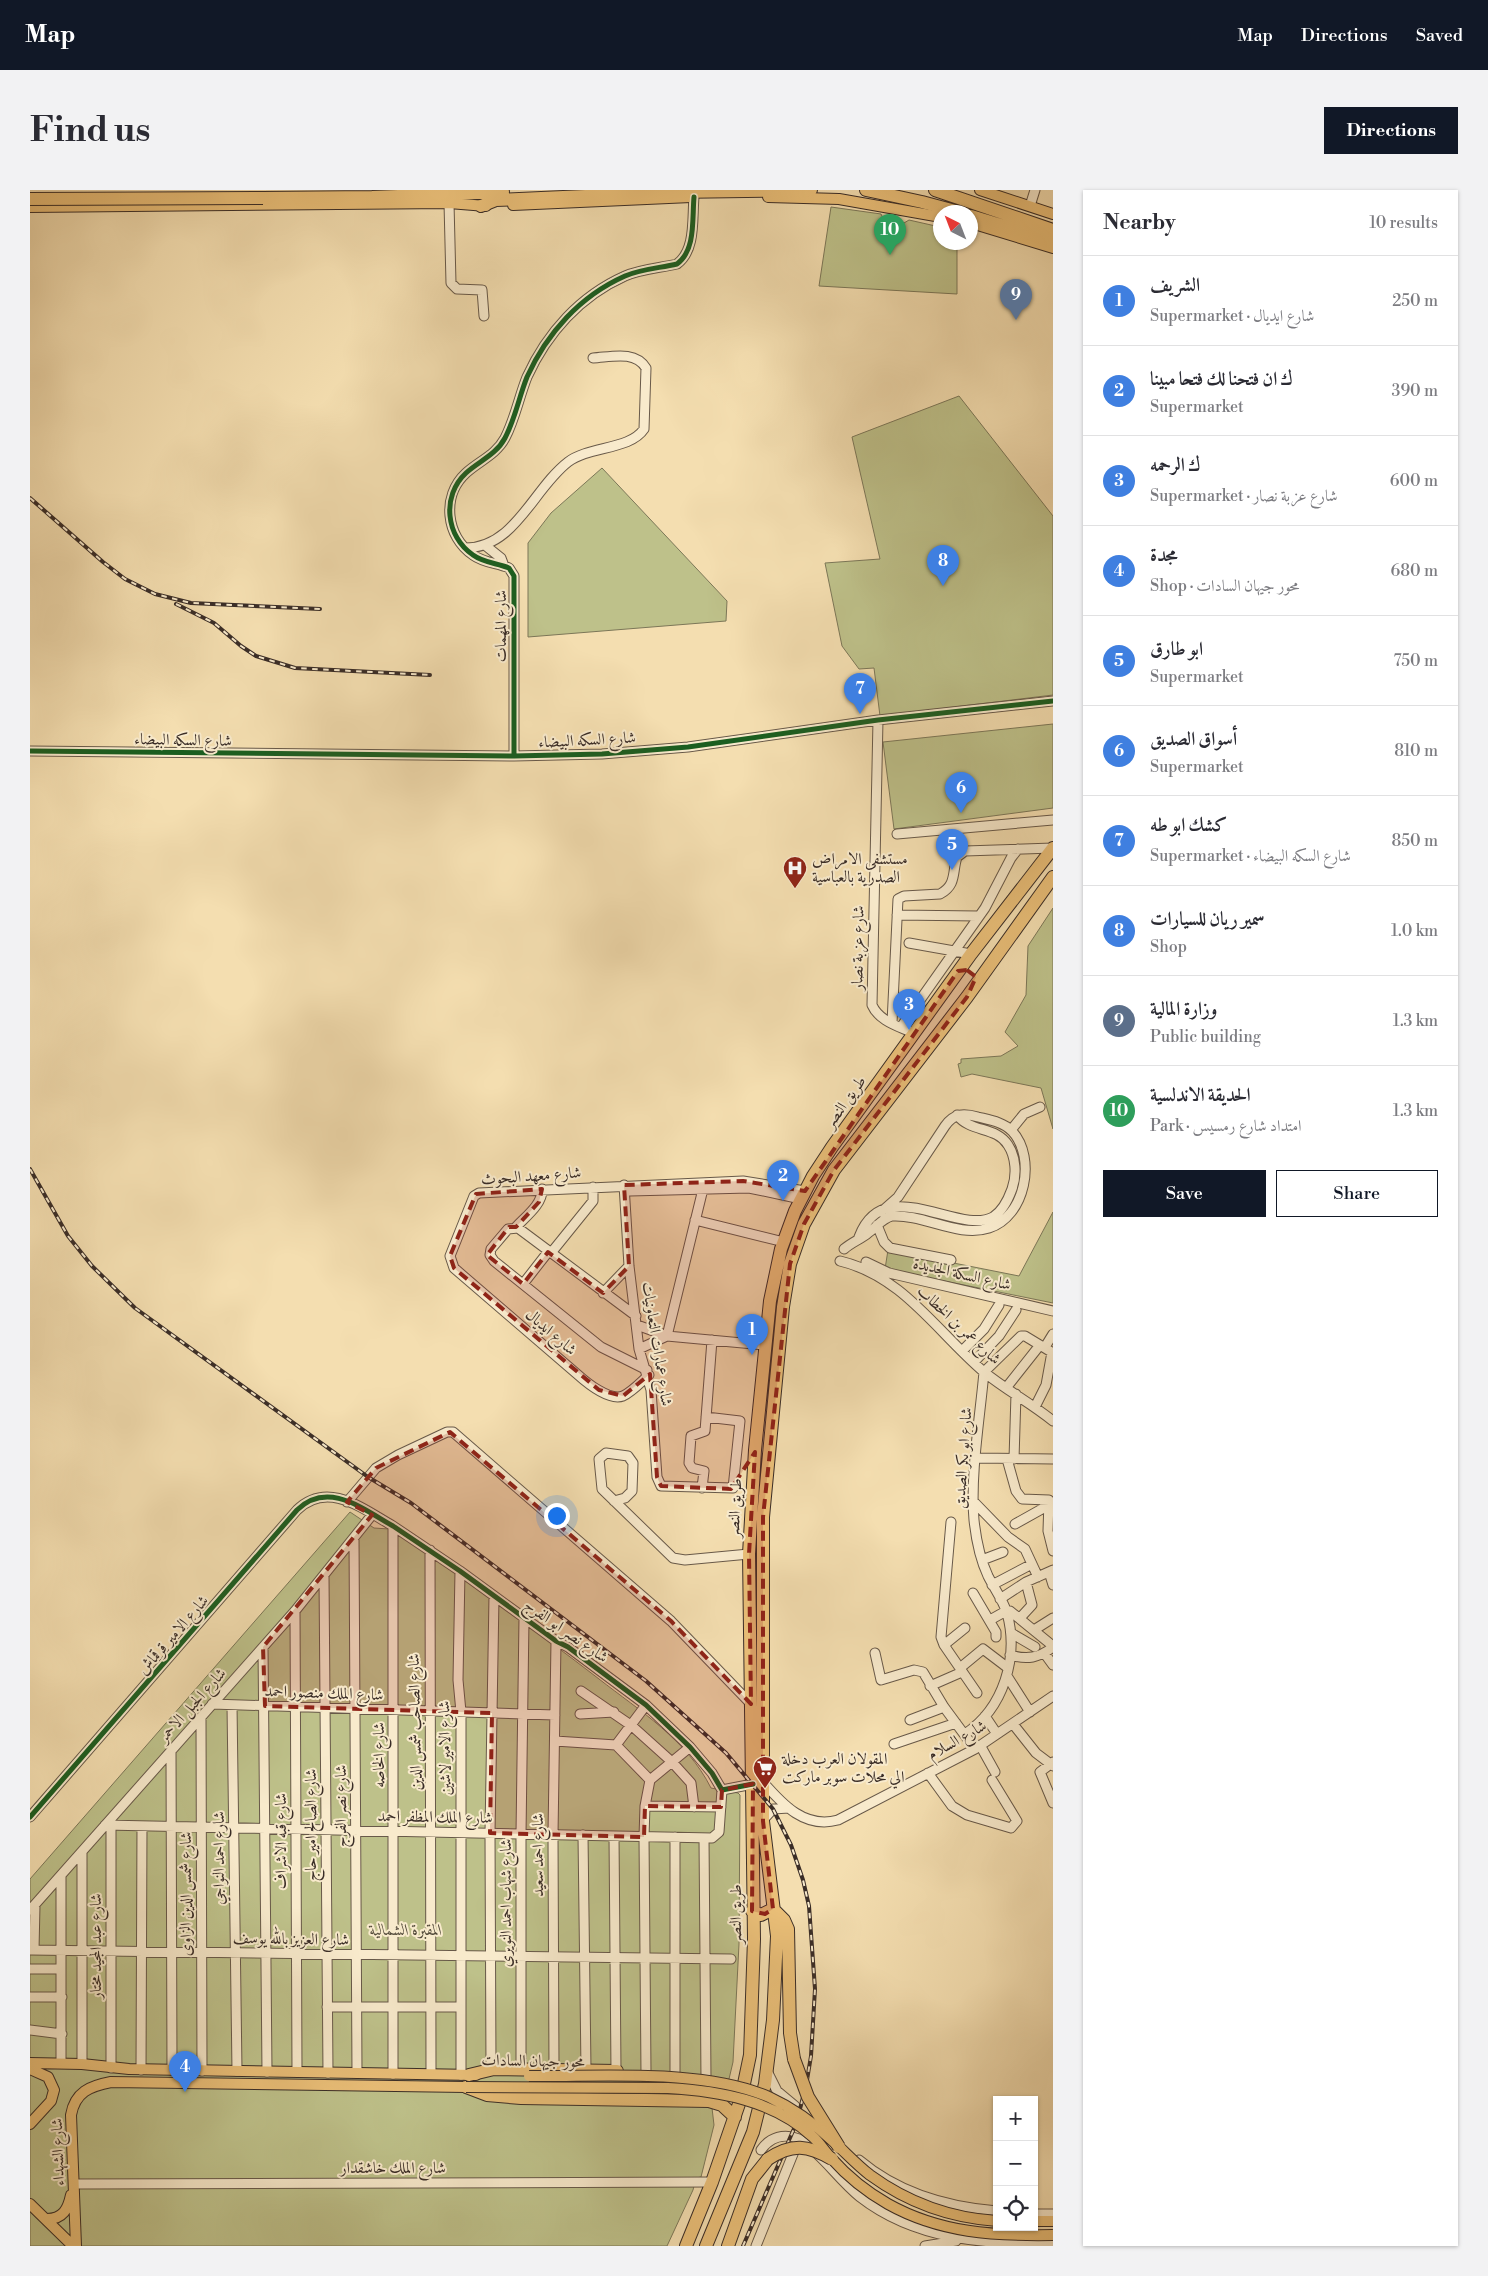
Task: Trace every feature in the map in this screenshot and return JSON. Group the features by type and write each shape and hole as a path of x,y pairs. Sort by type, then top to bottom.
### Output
{"highway":[{"path":"30,191 237,190"},
{"path":"31,204 372,197 549,190"},
{"path":"481,206 496,200 675,192 811,190"},
{"path":"866,190 933,205"},
{"path":"935,190 949,192 1053,230"},
{"path":"978,218 1053,241"},
{"name":"طريق النصر","path":"706,2246 753,2132 767,2070 774,2012 777,1936 758,1783 751,1704 749,1554 752,1484 772,1288 784,1242 803,1195 832,1147 970,954 1053,848"},
{"name":"طريق النصر","path":"686,2246 712,2182 747,2074 752,2014 754,1939 752,1911 758,1783 763,1517 783,1307 790,1264 804,1224 834,1170 1001,950 1053,876"},
{"path":"984,936 988,948 1001,950"},
{"path":"958,971 970,971 977,981"},
{"path":"752,1911 761,1915 773,1909 784,1920 788,1934 790,2033 794,2059 808,2097 840,2147"},
{"path":"754,1939 767,1933 777,1936"},
{"path":"734,2117 726,2108 713,2102 514,2097 482,2094 465,2079 491,2069 616,2071 732,2081 747,2074"},
{"path":"713,2079 723,2087 722,2093 713,2102"},
{"path":"728,2246 752,2180 768,2159 780,2152 801,2147 815,2149 832,2159"}],"main road":[{"path":"31,204 45,201 50,190"},
{"path":"188,190 189,199 193,205"},
{"path":"986,191 1053,214"},
{"path":"31,204 449,203 481,206 694,197 839,199 933,216"},
{"path":"978,225 1053,248"},
{"name":"محور جيهان السادات","path":"30,2063 82,2064 142,2070 432,2074 465,2079 668,2088 728,2094 760,2104 795,2122 814,2138 854,2180 877,2197 934,2224 991,2235 1053,2236"},
{"path":"30,2069 48,2077 54,2090 51,2101 30,2124"},
{"name":"محور جيهان السادات","path":"111,2082 672,2078 718,2082 757,2093 782,2104 807,2120 870,2175 911,2198 948,2213 993,2220"},
{"name":"شارع الشهداء","path":"75,2246 71,2121 73,2105 88,2088 111,2082"},
{"path":"47,2219 59,2217 66,2211 74,2184"},
{"path":"30,2204 75,2246"},
{"path":"1038,2221 1053,2221"}],"street":[{"path":"1030,206 1035,190"},
{"name":"شارع المهمات","path":"514,756 514,576 509,568 482,560 465,548 457,538 450,522 450,505 455,488 465,474 494,453 505,438 526,380 547,341 578,306 626,275 677,264 684,259 690,244 694,197"},
{"path":"449,203 451,283 457,289 482,290 484,316"},
{"path":"465,548 486,546 508,531 569,461 592,450 630,441 644,429 646,368 637,358 628,356 593,358"},
{"path":"486,546 501,558 504,566"},
{"name":"شارع السكه البيضاء","path":"30,751 514,756 602,754 688,747 878,720 1053,701"},
{"name":"شارع عزبة نصار","path":"878,720 872,1005 875,1013 914,1034"},
{"path":"897,834 1053,820"},
{"path":"892,1023 897,903 900,897 940,894 948,889 954,881 956,862 961,853 965,851 1053,848"},
{"path":"901,1028 978,916 1018,849"},
{"path":"897,915 978,916"},
{"path":"909,943 970,954"},
{"path":"1011,1130 1024,1114 1040,1107"},
{"path":"844,1249 872,1226 888,1217 898,1216 968,1229 1002,1221 1012,1211 1024,1183 1025,1165 1018,1140 1011,1130 1000,1123 966,1114 957,1115 947,1122 898,1197 881,1212 872,1226"},
{"path":"957,1115 967,1124 993,1132 1002,1138 1011,1151 1015,1166 1013,1186 1005,1205 986,1224"},
{"path":"1015,1166 1025,1165"},
{"name":"شارع معهد البحوث","path":"623,1187 743,1181 803,1195"},
{"path":"522,1284 593,1201 593,1187"},
{"name":"شارع معهد البحوث","path":"451,1252 476,1194 542,1189 623,1187 758,1189 803,1195"},
{"name":"شارع عمارات التعاونيات","path":"623,1187 629,1266 639,1349 648,1372 656,1477 661,1486 666,1488 702,1488"},
{"path":"542,1189 543,1196 539,1202 516,1227 508,1229 491,1249 490,1255 522,1284 606,1350 648,1372"},
{"path":"667,1336 703,1189"},
{"path":"881,1212 902,1206 986,1224"},
{"path":"898,1216 902,1206"},
{"path":"695,1220 784,1242"},
{"path":"872,1226 890,1248 951,1260"},
{"path":"516,1227 603,1293 636,1321 667,1336 765,1345"},
{"name":"شارع ايديال","path":"451,1252 450,1259 454,1268 592,1385 618,1397 628,1393 648,1372"},
{"name":"شارع عمر بن الخطاب","path":"840,1261 865,1269 888,1282 930,1318 984,1372 1051,1416"},
{"name":"شارع السكة الجديدة","path":"866,1262 889,1273 1053,1311"},
{"path":"603,1293 629,1266"},
{"path":"962,1351 984,1329 999,1305"},
{"path":"974,1362 1001,1334 1016,1310"},
{"path":"993,1326 1010,1345"},
{"path":"1035,1406 1046,1385 1048,1349 1053,1334"},
{"path":"639,1349 667,1336"},
{"path":"984,1372 1021,1336 1048,1349"},
{"path":"706,1417 738,1420 740,1425 734,1486 731,1489 702,1488 704,1471 692,1468 689,1463 691,1436 705,1433 706,1417 712,1340"},
{"path":"1006,1388 1048,1349"},
{"name":"شارع ابو بكر الصديق","path":"965,1734 985,1716 1008,1672 1010,1655 1011,1633 1006,1611 982,1560 976,1534 974,1502 984,1372"},
{"path":"1016,1394 1010,1459 1016,1492 1022,1499 1049,1502"},
{"path":"347,1502 376,1468 388,1460 447,1432 453,1432 671,1620 751,1704"},
{"path":"614,1501 625,1498 632,1491 633,1463 628,1456 606,1453 599,1459 600,1485 614,1501 673,1558 685,1560 749,1554"},
{"path":"977,1458 1053,1459"},
{"name":"شارع الامير قرقماش","path":"30,1817 301,1507 312,1498 323,1496 347,1502"},
{"name":"شارع نصر ابو الفرج","path":"347,1502 393,1526 430,1550 556,1641 568,1647 646,1706 690,1747 712,1773 722,1790"},
{"path":"974,1502 1008,1537 1025,1549 1038,1577"},
{"path":"1049,1502 1053,1550"},
{"path":"1015,1524 1049,1502"},
{"name":"شارع الجبل الاحمر","path":"32,1908 108,1825 295,1611 372,1515"},
{"path":"951,1522 940,1629 944,1645 977,1692"},
{"name":"شارع الخاصه","path":"393,1526 393,2074"},
{"name":"شارع نصر الفرج","path":"354,1538 357,1709 357,2073"},
{"name":"شارع الصاحب شمس الدين","path":"430,1550 430,1955 432,2074"},
{"path":"982,1560 1003,1552"},
{"path":"992,1584 1032,1564"},
{"name":"شارع الامير لاشين","path":"460,1571 458,1680 461,1712 460,1956 465,2079"},
{"path":"1000,1599 1026,1582 1051,1571 1053,1585"},
{"name":"شارع الصالح امير حاج","path":"324,1577 326,1708 325,1954 328,2072"},
{"path":"1020,1618 1032,1605 1026,1582"},
{"path":"973,1593 990,1620 996,1632 996,1637"},
{"path":"491,2069 490,1833 494,1596"},
{"name":"شارع قبه الاشراف","path":"295,1611 297,2072"},
{"path":"990,1620 1006,1611 1020,1618 1053,1646 1045,1654 1034,1658 1022,1659 1010,1655"},
{"name":"شارع شهاب احمد النويري","path":"521,2069 521,1834 524,1618"},
{"path":"1034,1630 1038,1626 1052,1621"},
{"path":"944,1645 965,1628"},
{"path":"1011,1633 1035,1646"},
{"name":"شارع احمد سعيد","path":"554,2069 553,1835 556,1741 556,1641"},
{"path":"263,1647 267,2072"},
{"path":"930,1686 961,1670 983,1649 1008,1672 1030,1712"},
{"path":"875,1653 881,1680 917,1670 923,1672 944,1707 978,1747 1017,1821 1011,1828 968,1815 952,1806 928,1773"},
{"path":"1045,1654 1053,1665"},
{"path":"581,1691 632,1726 672,1762 691,1783 694,1807"},
{"name":"شارع السلام","path":"758,1783 789,1808 810,1821 829,1822 838,1820 978,1747 1053,1696"},
{"name":"شارع الملك منصور احمد","path":"212,1704 555,1715"},
{"name":"شارع احمد النواجي","path":"232,1705 237,2071"},
{"path":"616,1745 646,1706"},
{"path":"910,1720 944,1707"},
{"path":"580,1714 614,1712"},
{"path":"985,1716 998,1734"},
{"name":"شارع شمس الدين الزاوى","path":"201,1718 202,2071"},
{"path":"894,1744 956,1723"},
{"path":"1013,1724 1036,1753 1052,1764 1042,1769 1040,1776 1053,1803"},
{"path":"556,1741 616,1745 650,1780"},
{"path":"646,2073 645,1806 650,1780 690,1747"},
{"path":"171,1751 172,2070"},
{"path":"713,2079 706,1959 704,1838 712,1838 718,1834 722,1790 758,1783"},
{"path":"645,1806 721,1807"},
{"path":"763,1821 773,1809 789,1808"},
{"name":"شارع الملك المظفر احمد","path":"108,1825 704,1838"},
{"name":"شارع عبد المجيد مختار","path":"108,1825 111,2068"},
{"path":"142,1826 142,2070"},
{"path":"583,1835 586,2070"},
{"path":"614,1836 616,2071"},
{"path":"674,1837 675,2075"},
{"path":"82,1853 82,2064"},
{"path":"60,1877 61,2063"},
{"path":"32,1908 32,1950"},
{"name":"شارع العزيز بالله يوسف","path":"32,1950 731,1959"},
{"path":"30,1969 61,1969"},
{"path":"30,1996 62,1997"},
{"path":"327,2007 461,2007"},
{"path":"30,2030 62,2034"},
{"path":"767,2070 771,2081 780,2095 807,2114 862,2162 883,2177 930,2199 993,2211"},
{"path":"760,2150 768,2142 778,2137 788,2136 799,2139 860,2196 878,2208 928,2231 966,2243"},
{"path":"756,2246 799,2139"},
{"name":"شارع الملك خاشقدار","path":"74,2184 712,2182"},
{"path":"1038,2214 1053,2214"},
{"path":"926,2246 988,2242 1032,2245 1053,2243"}],"highlighted area":[{"path":"967,970 976,977 967,997 834,1170 804,1224 790,1264 763,1517 763,1821 773,1909 765,1914 752,1911 753,1784 722,1790 721,1807 645,1806 644,1837 490,1833 492,1713 265,1706 263,1647 372,1515 347,1502 376,1468 450,1432 671,1621 751,1704 749,1554 755,1452 731,1489 661,1486 657,1477 650,1374 623,1396 599,1390 454,1268 450,1256 476,1194 542,1189 539,1202 516,1227 509,1227 487,1255 523,1284 548,1252 603,1293 629,1266 624,1185 743,1181 805,1191 958,971"}],"green space":[{"path":"831,207 881,214 884,220 904,223 909,220 933,225 933,250 957,250 957,294 819,286"},
{"path":"959,396 1053,516 1053,695 880,716 874,668 859,669 842,646 825,563 880,559 852,437"},
{"path":"602,468 727,601 726,621 528,637 528,543 551,513"},
{"path":"1053,724 1053,808 894,829 883,742"},
{"path":"1053,908 1053,1129 1041,1088 972,1074 961,1077 958,1064 961,1063 961,1059 1001,1056 1018,1046 1005,1032 1026,995 1028,946"},
{"path":"1053,1212 1053,1303 885,1269 888,1250 1019,1276"},
{"name":"المقبرة الشمالية","path":"350,1512 374,1528 389,1529 406,1538 527,1625 661,1727 689,1755 711,1788 740,1795 739,1944 733,2062 729,2079 723,2081 712,2108 714,2125 701,2177 696,2178 693,2190 667,2246 30,2246 30,1879"}],"railway":[{"path":"30,498 125,579 155,594 191,603 320,609"},
{"path":"176,604 214,623 256,656 295,668 430,675"},
{"path":"30,1169 68,1236 92,1266 135,1308 368,1477 411,1503 646,1681 726,1753 773,1809 791,1845 803,1880 809,1906 815,1989 811,2056 806,2086 796,2124 743,2246"}],"cycle path":[{"path":"514,756 514,576 509,568 482,560 473,555 457,538 450,516 450,504 453,493 458,482 466,473 501,444 508,431 527,377 535,361 544,345 579,305 609,284 625,276 677,264 683,258 692,234 694,197"},
{"path":"30,751 514,756 602,754 688,747 878,720 1053,701"},
{"path":"30,1817 297,1510 309,1501 321,1497 345,1500 393,1526 460,1571 556,1641 568,1647 646,1705 690,1747 712,1773 722,1790 753,1784"}],"place":[{"name":"الحديقة الاندلسية","path":"890,255"},
{"name":"وزارة المالية","path":"1016,320"},
{"name":"سمير ريان للسيارات","path":"943,586"},
{"name":"كشك ابو طه","path":"860,714"},
{"name":"أسواق الصديق","path":"961,813"},
{"name":"ابو طارق","path":"952,870"},
{"name":"مستشفى الامراض الصدرية بالعباسية","path":"795,889"},
{"name":"ك الرحمه","path":"909,1030"},
{"name":"ك ان فتحنا لك فتحا مبينا","path":"783,1201"},
{"name":"الشريف","path":"752,1355"},
{"name":"المقولان العرب دخلة الي محلات سوبر ماركت","path":"765,1789"},
{"name":"مجدة","path":"185,2092"}]}
